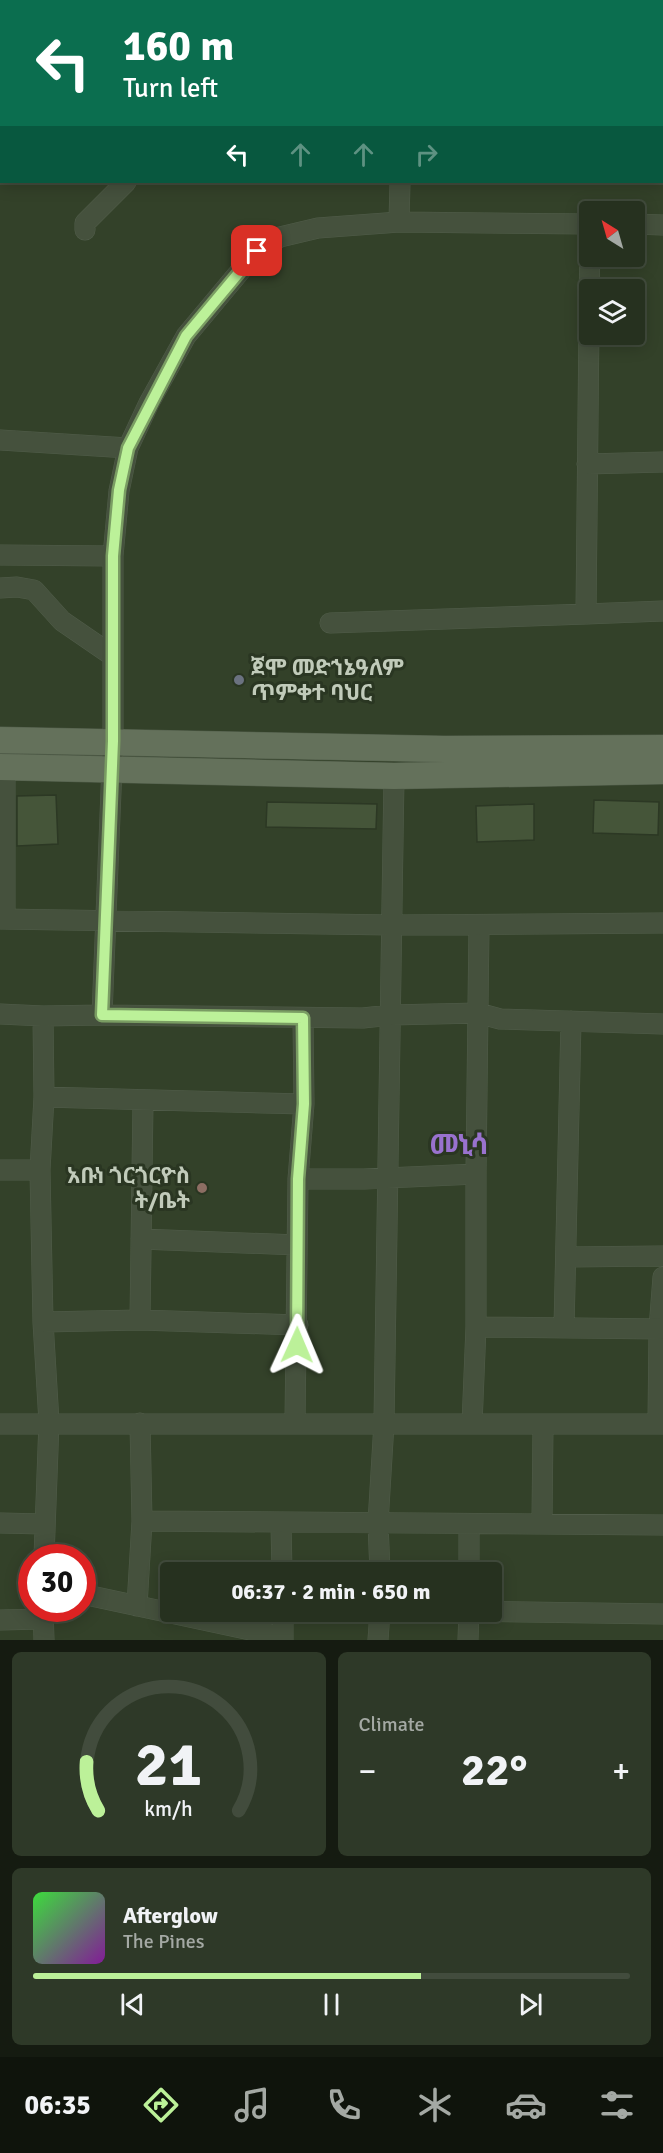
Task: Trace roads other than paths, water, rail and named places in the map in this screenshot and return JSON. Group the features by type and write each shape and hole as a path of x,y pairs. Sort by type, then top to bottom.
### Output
{"main road":[{"path":"0,740 444,749 663,748"},
{"path":"3,767 394,776 663,771"}],"street":[{"path":"85,230 85,223 125,183"},
{"path":"399,222 400,183"},
{"path":"102,1015 113,741 113,556 119,490 128,448 186,336 257,251 280,237 318,228 399,222 579,225"},
{"path":"645,225 663,225"},
{"path":"586,614 589,267"},
{"path":"0,440 128,448"},
{"path":"587,464 663,462"},
{"path":"0,555 113,556"},
{"path":"0,588 17,587 34,590 62,621 113,656"},
{"path":"330,623 663,611"},
{"path":"3,767 3,919 392,925 663,923"},
{"path":"380,1562 378,1523 384,1423 394,776"},
{"path":"472,1424 476,1327 479,925"},
{"path":"0,1014 363,1018 390,1015 478,1013 500,1019 663,1024"},
{"path":"43,1016 44,1097 40,1170 43,1322 49,1422 44,1544"},
{"path":"295,1423 298,1179 304,1104 303,1018"},
{"path":"564,1328 571,1021"},
{"path":"44,1097 304,1104"},
{"path":"140,1320 143,1101"},
{"path":"0,1170 40,1170"},
{"path":"298,1179 476,1174"},
{"path":"141,1239 297,1245"},
{"path":"566,1257 663,1257"},
{"path":"0,1424 49,1422 661,1424 663,1277"},
{"path":"43,1322 140,1320 298,1325"},
{"path":"476,1327 661,1329"},
{"path":"137,1606 142,1521 140,1423"},
{"path":"542,1522 543,1424"},
{"path":"142,1521 469,1525 542,1522 663,1525"},
{"path":"0,1523 44,1524"},
{"path":"281,1524 282,1562"},
{"path":"469,1525 469,1562"},
{"path":"96,1597 283,1638 283,1622"},
{"path":"502,1612 663,1614"},
{"path":"0,1620 18,1617"},
{"path":"43,1622 44,1640"},
{"path":"378,1640 379,1622"},
{"path":"468,1640 469,1622"}],"place":[{"name":"ጀሞ መድኀኔዓለም ጥምቀተ ባህር","path":"239,680"},
{"name":"አቡነ ጎርጎርዮስ ት/ቤት","path":"202,1188"}],"district":[{"name":"መኒሳ","path":"459,1145"}]}
